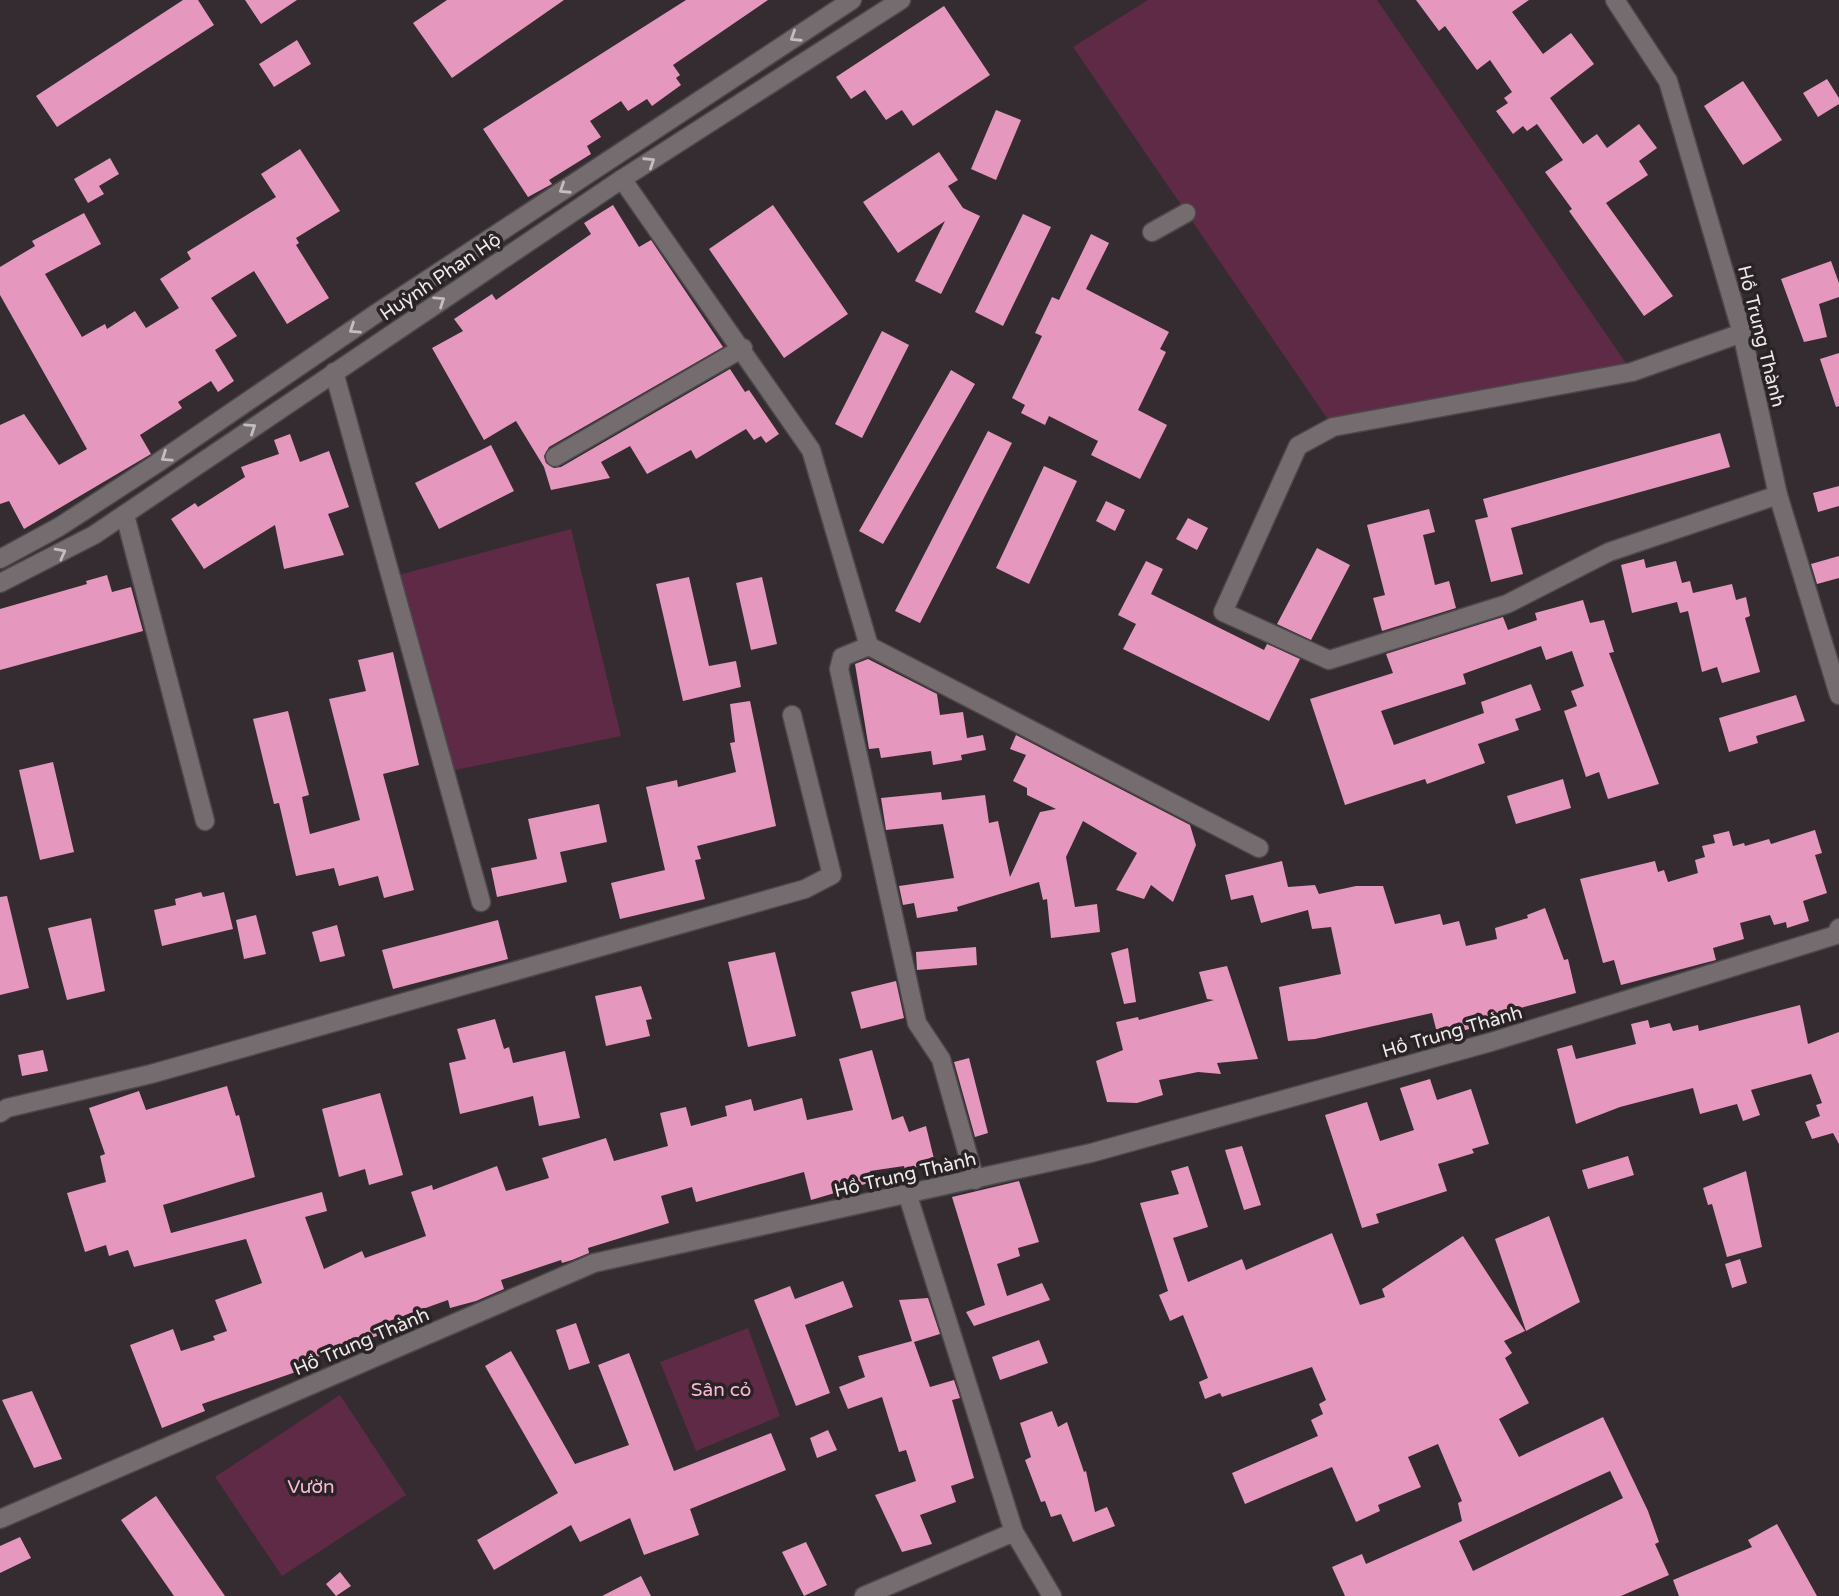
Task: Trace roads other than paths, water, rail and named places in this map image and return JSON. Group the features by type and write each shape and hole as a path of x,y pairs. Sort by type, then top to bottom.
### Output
{"street":[{"name":"Huỳnh Phan Hộ","path":"0,559 70,520 852,0"},
{"name":"Huỳnh Phan Hộ","path":"0,583 94,535 125,515 622,179 901,0"},
{"name":"Hồ Trung Thành","path":"1615,0 1668,81 1742,333 1778,495 1839,695"},
{"path":"622,179 743,348 811,450 869,646 1259,848"},
{"path":"1152,232 1186,213"},
{"path":"1742,333 1632,372 1333,427 1321,433 1298,446 1223,612 1329,660 1507,604 1609,552 1778,495"},
{"path":"555,457 743,348"},
{"path":"320,352 334,372 481,902"},
{"path":"125,515 205,821"},
{"path":"869,646 842,657 839,669 916,1023 941,1059 975,1180"},
{"path":"0,1113 6,1108 151,1074 792,893 832,875 792,715"},
{"name":"Hồ Trung Thành","path":"0,1519 594,1264 908,1196 1142,1139 1491,1042 1838,936"},
{"path":"908,1196 1014,1532 1052,1596"},
{"path":"864,1596 1014,1532"}],"park label":[{"name":"Sân cỏ","path":"721,1389"},
{"name":"Vườn","path":"311,1486"}]}
